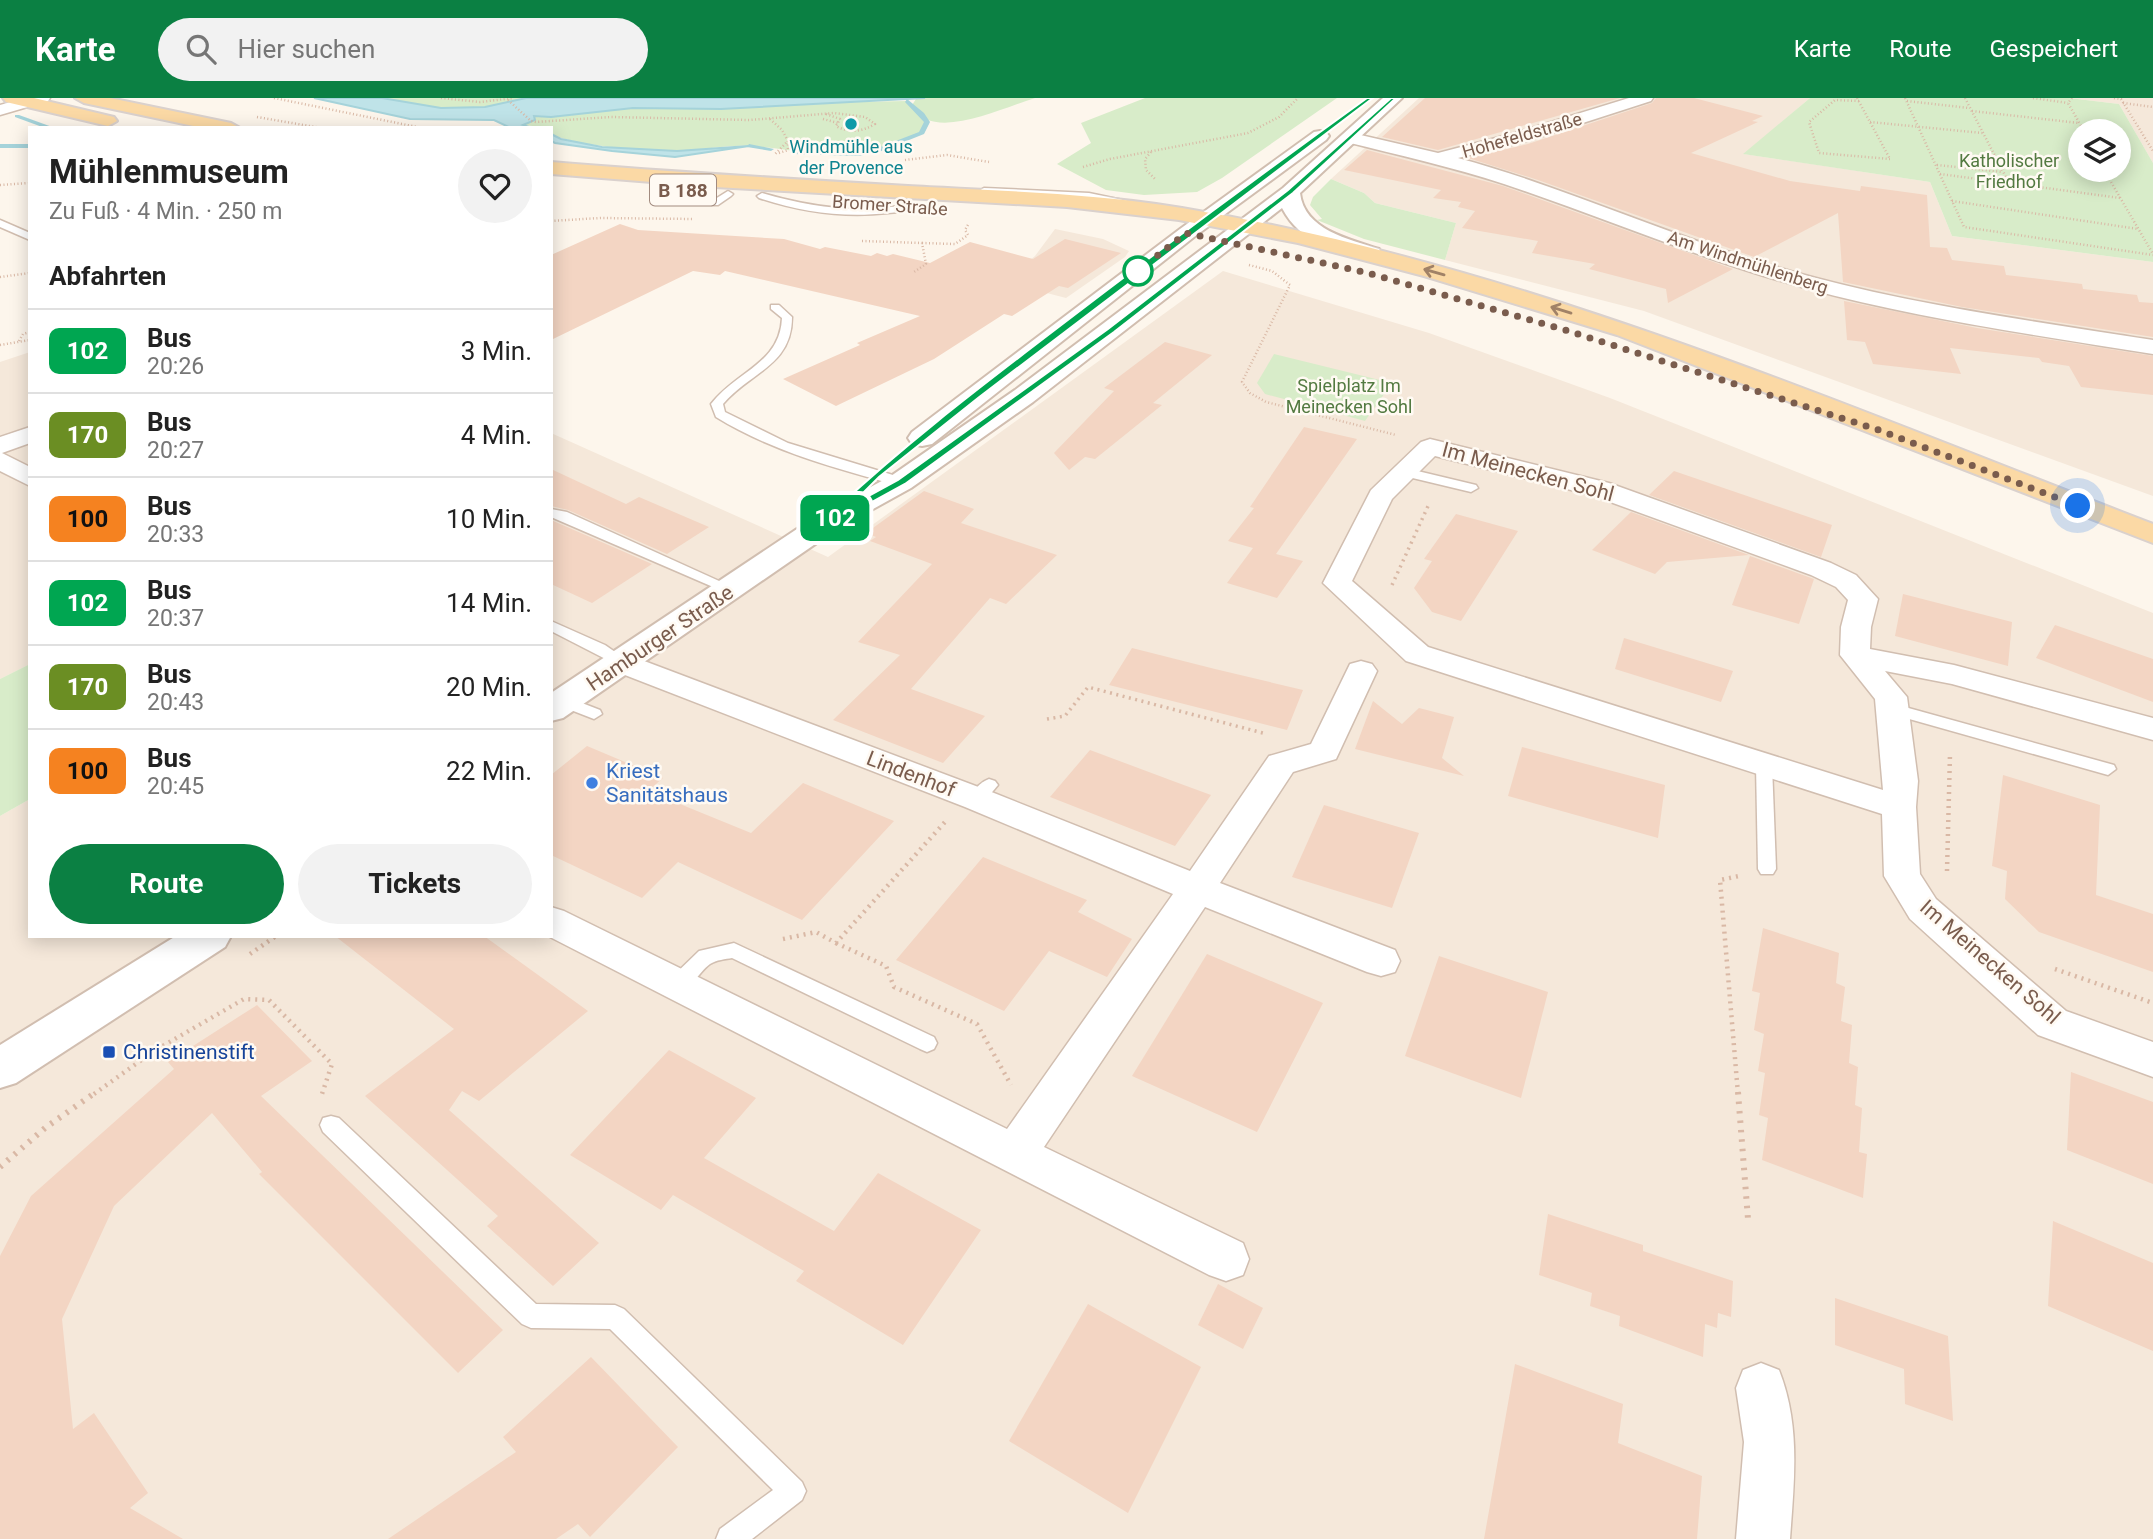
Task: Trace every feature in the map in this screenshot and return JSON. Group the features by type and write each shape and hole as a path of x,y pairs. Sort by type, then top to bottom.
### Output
{"main road":[{"path":"84,98 125,103 223,126"},
{"path":"22,99 135,126"},
{"name":"Bromer Straße","path":"553,168 715,181 1067,201 1208,219"},
{"name":"Bromer Straße","path":"553,179 721,198 762,196 1070,217 1129,223 1186,233 1236,234"},
{"name":"B 188","path":"1208,219 1236,234 1431,290 1879,430"},
{"name":"B 188","path":"1236,234 1371,254 1626,330 2153,534"}],"street":[{"path":"889,479 1186,233 1369,98"},
{"path":"889,479 1024,396 1204,260 1290,192 1393,98"},
{"name":"Hohefeldstraße","path":"1439,158 1521,137 1644,98"},
{"path":"0,101 22,99"},
{"path":"0,110 22,99"},
{"name":"Am Windmühlenberg","path":"1352,138 1439,158 1764,270 1869,299 2153,347"},
{"path":"1290,192 1289,201 1301,221 1316,232 1371,254"},
{"path":"0,446 28,435"},
{"name":"Im Meinecken Sohl","path":"1900,794 1764,765 1417,654 1337,583 1380,496 1430,447 1600,489 1821,569 1846,581 1863,599 1856,626 1855,654 1891,697 1894,709 1900,794 1902,876 1923,909 2052,1023 2153,1060"},
{"path":"0,460 28,477"},
{"name":"Hamburger Straße","path":"570,709 623,663 889,479"},
{"path":"1855,654 1954,675 2153,729"},
{"name":"Lindenhof","path":"623,663 978,794 1197,889 1381,961"},
{"path":"1015,1154 1281,764 1325,749 1361,671"},
{"path":"553,922 1226,1259"},
{"path":"0,1069 207,938"},
{"path":"1761,1388 1770,1442 1763,1539"}],"lane":[{"path":"0,223 28,236"},
{"path":"775,307 786,317 789,332 781,349 724,393 717,404 720,415 753,434 889,479"},
{"path":"1402,475 1471,488"},
{"path":"553,513 732,590"},
{"path":"553,626 600,648 623,663"},
{"path":"1894,709 2108,769"},
{"path":"1764,765 1767,869"},
{"path":"677,985 706,956 734,950 927,1043"},
{"path":"331,1125 531,1316 615,1317 793,1491 730,1539"}],"path":[{"path":"274,98 412,126"},
{"path":"441,98 480,102 514,98"},
{"path":"1162,185 1146,170 1145,159 1151,151 1248,133 1279,117 1298,98"},
{"path":"1965,98 2009,183"},
{"path":"2033,98 2068,103"},
{"path":"2068,103 2071,98"},
{"path":"2114,98 2120,99 2152,148"},
{"path":"508,100 531,121 611,117 770,119 826,114 859,116 870,119 875,124 865,129 846,130 836,125 840,119 826,114"},
{"path":"1835,100 1858,100 1870,122 1890,159 1819,153 1809,122 1835,100"},
{"path":"1906,100 2068,122"},
{"path":"1906,100 1964,227 2153,255"},
{"path":"2068,103 2077,119"},
{"path":"2123,103 2153,107"},
{"path":"651,125 652,119"},
{"path":"770,119 782,130 788,141 788,150 775,154"},
{"path":"823,119 839,123"},
{"path":"1870,122 1983,133"},
{"path":"780,149 788,141"},
{"path":"1936,165 2003,172"},
{"path":"1940,174 2120,198"},
{"path":"2111,182 2153,255"},
{"path":"0,185 28,183"},
{"path":"1952,201 2138,229"},
{"path":"553,221 600,218 701,219"},
{"path":"950,251 950,247 968,235 965,230 970,222"},
{"path":"855,240 955,244"},
{"path":"914,272 926,264 922,243"},
{"path":"1251,265 1275,271 1284,276 1290,285 1242,382 1250,393 1266,402 1395,435 1430,447"},
{"path":"0,277 28,273"},
{"path":"18,341 23,334 28,333"},
{"path":"0,345 28,340"},
{"path":"1387,595 1431,500 1402,475"},
{"path":"1047,719 1065,716 1088,687 1325,749"},
{"path":"1951,724 1947,872 1951,882"},
{"path":"734,950 816,932 836,943 978,794"},
{"path":"1900,794 1949,797"},
{"path":"1748,1219 1720,880 1767,869"},
{"path":"2052,968 2153,1003"},
{"path":"0,1167 45,1128 154,1051 244,999 269,1000 332,1064 319,1104 331,1125"}],"shaded area":[{"path":"1419,98 1810,98 1744,154 1930,182 1952,236 2153,262 2153,496 1644,311 1445,260 1456,223 1375,203 1364,193 1331,179"},
{"path":"2069,98 2153,98 2153,163 2131,125 2131,119 2128,119 2119,104"},
{"path":"1055,229 1103,239 1129,251 1125,257 1066,298 1012,284 1006,280 1035,256"},
{"path":"1223,271 1429,333 1610,398 2153,613 2153,1539 0,1539 0,816 28,800 28,938 553,938 553,434 828,557"},
{"path":"28,353 28,665 0,679 0,362"}],"green space":[{"path":"382,98 536,98 551,117 633,108 721,109 798,103 907,101 912,105 916,99 925,98 1035,98 965,120 937,122 926,119 922,133 877,151 847,155 748,146 681,151 600,146 563,139 553,135 553,126 523,125 485,107 441,108"},
{"path":"1145,98 1337,98 1222,178 1197,192 1144,195 1106,190 1057,164 1091,143 1081,123"},
{"name":"Katholischer Friedhof","path":"1810,98 2069,98 2119,104 2128,119 2068,119 2068,182 2131,182 2131,125 2153,163 2153,262 1952,236 1930,182 1743,154"},
{"path":"1331,179 1364,193 1375,203 1456,223 1445,260 1364,239 1317,220 1322,219 1310,205 1313,197"},
{"name":"Spielplatz Im Meinecken Sohl","path":"1274,354 1392,383 1365,421 1265,394 1257,383"},
{"path":"28,665 28,800 0,816 0,679"}],"water":[{"path":"314,98 382,98 441,108 485,107 526,98 925,98 721,109 633,108 551,117 534,116 535,120 523,125 526,126 507,126 494,120 410,119"},
{"path":"553,135 602,147 677,151 749,146 675,157 555,143"}],"building":[{"path":"1425,98 1620,98 1438,150 1382,137"},
{"path":"1656,98 1694,98 1763,116 1752,121 1758,122 1691,153 1790,181 1860,191 1861,186 1927,195 1930,247 1947,248 1952,260 2004,266 2006,275 2082,284 2083,289 2137,295 2139,302 2153,303 2153,337 1962,307 1843,282 1838,213 1754,257 1538,180 1468,158 1528,144 1652,103"},
{"path":"1367,150 1503,186 1733,269 1668,303 1666,289 1589,269 1595,264 1532,253 1538,241 1462,228 1475,211 1458,207 1461,202 1433,198 1441,190 1344,170"},
{"path":"620,224 638,230 784,239 820,249 825,247 871,256 877,253 887,256 893,254 930,263 970,242 1033,259 1065,239 1121,253 1068,288 1059,286 1012,316 1004,314 934,359 836,406 783,379 920,316 725,271 720,275 693,271 553,339 553,254"},
{"path":"1844,301 1977,328 2153,356 2153,395 2081,387 2069,366 2042,362 2039,358 1950,348 1961,374 1873,364 1865,342 1847,340"},
{"path":"1165,342 1212,355 1153,403 1162,405 1095,459 1085,457 1069,470 1054,453 1114,391 1104,388"},
{"path":"1304,427 1357,439 1276,554 1303,561 1277,598 1227,583 1253,548 1228,541 1254,508 1250,507"},
{"path":"553,470 626,504 639,497 709,527 667,554 568,510 553,506"},
{"path":"1674,471 1832,525 1821,557 1649,495"},
{"path":"924,491 974,509 961,523 1057,555 1006,604 990,598 911,689 985,716 943,763 833,720 900,655 858,642 932,564 870,541 876,537 866,533"},
{"path":"1631,512 1749,555 1667,562 1655,574 1592,550"},
{"path":"1456,514 1518,531 1461,621 1432,612 1414,588 1432,561 1424,559"},
{"path":"553,521 652,564 592,603 553,585"},
{"path":"1750,556 1814,579 1799,624 1732,605"},
{"path":"1903,594 2012,622 2008,666 1895,636"},
{"path":"2055,625 2153,659 2153,702 2036,658"},
{"path":"1624,638 1733,671 1721,702 1615,669"},
{"path":"1132,648 1303,690 1287,730 1109,685"},
{"path":"1373,701 1402,724 1419,708 1454,717 1442,758 1464,776 1355,749"},
{"path":"587,746 663,778 648,791 751,833 803,783 894,821 802,920 678,862 642,898 553,856 553,773"},
{"path":"1522,747 1665,785 1658,838 1508,796"},
{"path":"1090,750 1211,795 1175,846 1050,797"},
{"path":"2003,775 2100,805 2096,895 2153,914 2153,972 2039,932 2005,899 2007,871 1992,866"},
{"path":"1324,805 1419,833 1392,908 1292,877"},
{"path":"983,857 1087,900 1078,912 1132,939 1107,977 1049,951 1004,1011 896,960"},
{"path":"1763,928 1839,953 1836,983 1845,987 1841,1021 1852,1025 1849,1063 1858,1067 1855,1105 1862,1108 1859,1152 1867,1154 1863,1198 1762,1160 1768,1118 1759,1115 1765,1073 1758,1071 1764,1034 1754,1030 1760,993 1752,991"},
{"path":"338,938 487,938 588,1011 479,1101 462,1091 449,1110 599,1243 553,1286 487,1226 498,1216 365,1096 454,1029"},
{"path":"1207,954 1323,1003 1257,1132 1132,1076"},
{"path":"1439,956 1548,992 1521,1098 1405,1056"},
{"path":"257,1005 312,1061 261,1096 503,1330 458,1373 259,1174 262,1172 212,1113 114,1206 62,1319 73,1429 94,1413 148,1493 130,1508 183,1539 0,1539 0,1256 31,1196 174,1069 168,1062"},
{"path":"669,1050 756,1098 704,1158 834,1231 878,1173 981,1230 903,1345 796,1281 804,1271 673,1195 661,1210 570,1155"},
{"path":"2071,1072 2153,1102 2153,1184 2067,1150"},
{"path":"1548,1214 1643,1245 1643,1251 1733,1281 1731,1317 1718,1313 1717,1328 1705,1324 1703,1357 1619,1326 1620,1316 1590,1306 1592,1293 1539,1275"},
{"path":"2053,1221 2153,1263 2153,1351 2048,1306"},
{"path":"1218,1284 1263,1308 1243,1349 1198,1325"},
{"path":"1835,1298 1948,1336 1953,1421 1905,1404 1904,1369 1835,1345"},
{"path":"1088,1304 1201,1367 1128,1513 1009,1441"},
{"path":"591,1357 678,1447 590,1537 578,1524 556,1539 388,1539 516,1452 503,1437"},
{"path":"1515,1364 1623,1404 1618,1443 1702,1476 1697,1539 1484,1539"}],"waterway":[{"path":"793,152 858,154 877,151 922,133 927,122 907,101"},
{"path":"17,116 46,126"},
{"path":"0,146 28,146"},
{"path":"749,146 771,149"}],"bus line":[{"name":"102","path":"1369,98 1186,233 939,423 876,475 826,523 901,482 1024,396 1199,265 1290,192 1393,98"}],"place":[{"name":"Windmühle aus der Provence","path":"851,124"},
{"name":"Kriest Sanitätshaus","path":"592,783"},
{"name":"Christinenstift","path":"109,1052"}],"route":[{"path":"1138,271 1186,233 1364,272 1565,330 1879,430 2078,506"}]}
